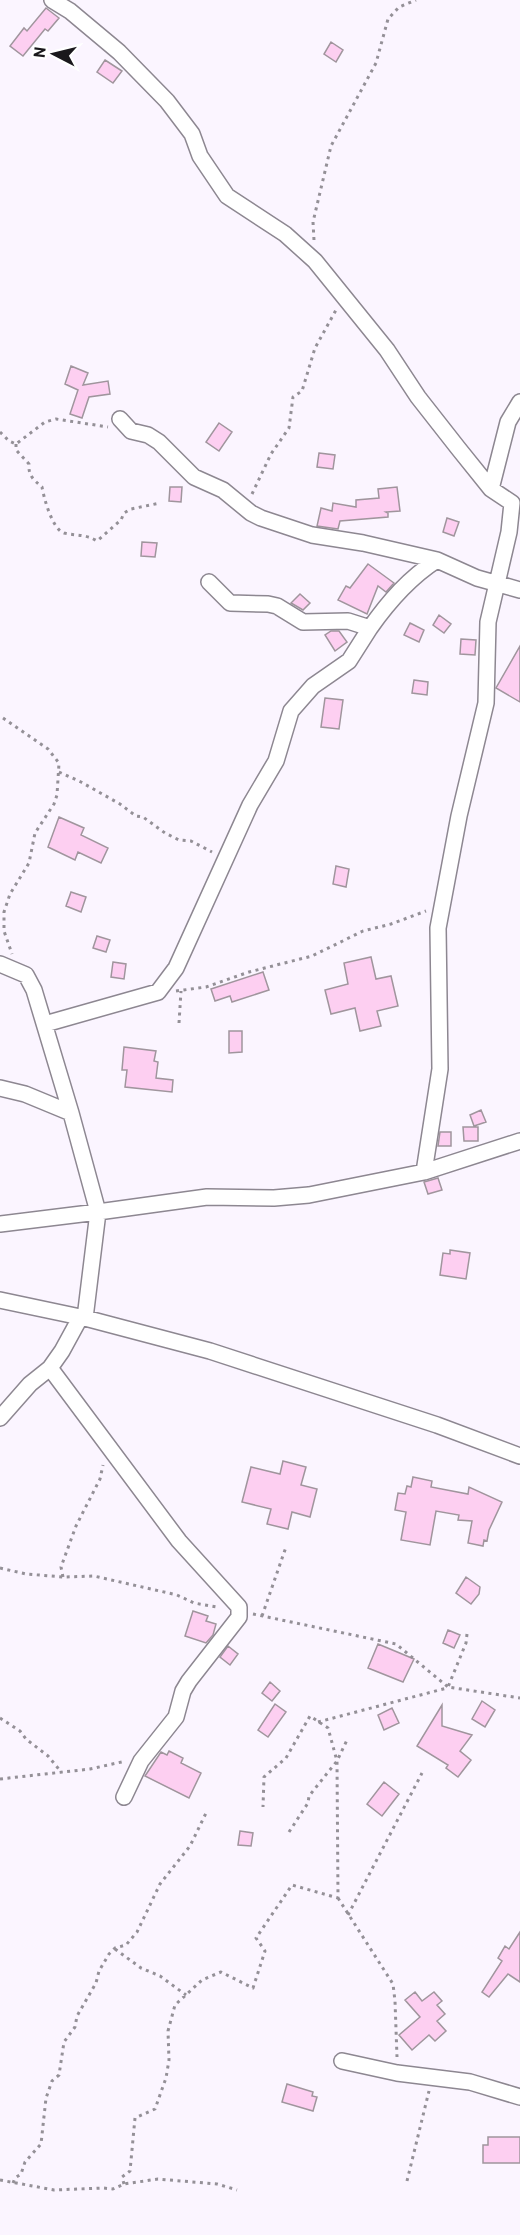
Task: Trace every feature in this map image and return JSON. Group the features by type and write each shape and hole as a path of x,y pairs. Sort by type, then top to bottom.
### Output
{"street":[{"path":"52,0 70,11 119,52 168,101 192,134 200,156 227,196 285,234 315,261 387,350 418,397 491,489 512,503 509,532 495,584 488,622 486,703 441,904 438,928 440,1069 424,1172"},
{"path":"491,489 508,422 520,402"},
{"path":"120,419 131,431 148,435 159,442 187,472 202,482 223,490 261,518 312,535 363,543 437,560 495,584 520,590"},
{"path":"45,1024 158,992 176,968 255,796 276,761 291,711 313,686 349,662 370,628 401,589 419,571 437,560"},
{"path":"209,582 230,603 278,606 303,622 348,621 370,628"},
{"path":"0,964 26,975 40,1004 98,1212 82,1318 50,1368 37,1377 0,1418"},
{"path":"0,1088 25,1094 71,1113"},
{"path":"0,1224 207,1197 274,1198 309,1195 424,1172 520,1141"},
{"path":"501,1148 520,1149"},
{"path":"0,1300 82,1318 210,1351 437,1425 520,1455"},
{"path":"50,1368 178,1541 239,1607 240,1612 239,1617 189,1681 183,1691 176,1717 144,1757 131,1778 124,1797"},
{"path":"342,2061 397,2073 470,2082 520,2097"}],"path":[{"path":"315,261 313,222 331,146 376,63 388,19 399,7 416,0"},
{"path":"245,507 271,454 289,428 293,397 302,391 315,348 335,311 341,291"},
{"path":"16,444 45,422 56,419 131,431"},
{"path":"0,432 16,444"},
{"path":"16,444 16,450 29,464 28,471 33,480 42,487 45,506 62,532 83,535 97,541 122,520 124,513 131,509 160,503"},
{"path":"3,718 48,749 59,763 54,804 35,833 28,862 10,894 4,912 4,932 12,954 26,975"},
{"path":"59,772 120,804 136,816 143,817 165,833 179,840 191,841 225,862"},
{"path":"158,992 206,987 249,972 312,956 363,931 391,924 441,904"},
{"path":"179,1023 181,991"},
{"path":"63,1577 61,1567 76,1526 100,1479 108,1446"},
{"path":"262,1616 286,1547"},
{"path":"0,1568 26,1574 63,1577 94,1576 177,1595 194,1603 396,1644 448,1688"},
{"path":"448,1688 466,1643 467,1634"},
{"path":"318,1722 448,1688 520,1698"},
{"path":"263,1807 264,1777 286,1758 310,1716 328,1728 337,1761 338,1898 393,1984 397,2073"},
{"path":"0,1718 20,1731 62,1773"},
{"path":"289,1832 309,1803 309,1796 337,1761 347,1740"},
{"path":"0,1779 90,1769 144,1757"},
{"path":"348,1915 422,1773"},
{"path":"13,2183 15,2178 21,2174 25,2162 41,2145 46,2098 52,2081 59,2075 64,2042 75,2026 77,2016 96,1983 99,1971 109,1954 115,1948 126,1945 137,1932 160,1884 190,1846 207,1811"},
{"path":"124,2184 122,2177 130,2170 132,2161 135,2118 154,2109 168,2069 168,2031 175,2005 202,1980 221,1972 253,1988 265,1951 256,1938 292,1885 338,1898"},
{"path":"115,1948 141,1968 160,1976 186,1995"},
{"path":"406,2181 433,2078"},
{"path":"0,2180 54,2190 103,2188 113,2190 124,2184 158,2179 217,2184 237,2190"}],"building":[{"path":"46,8 59,18 48,31 45,29 23,56 10,46 24,28 27,31"},
{"path":"331,42 343,50 336,62 324,54"},
{"path":"105,60 122,71 113,83 97,72"},
{"path":"71,366 88,373 83,385 108,381 110,394 89,397 82,418 70,414 78,390 65,384"},
{"path":"219,423 232,432 219,451 206,442"},
{"path":"319,453 335,455 333,469 317,467"},
{"path":"170,487 182,487 181,502 169,501"},
{"path":"397,487 400,511 386,512 388,517 340,521 338,529 317,526 321,508 332,511 333,503 356,507 356,500 379,498 378,489"},
{"path":"447,518 459,522 454,536 443,532"},
{"path":"142,542 157,543 155,557 141,556"},
{"path":"368,564 394,583 386,592 378,586 367,614 338,600 346,586 350,588"},
{"path":"300,594 310,603 303,610 291,603"},
{"path":"439,615 451,624 444,633 433,625"},
{"path":"410,623 424,630 419,642 404,635"},
{"path":"331,631 339,631 347,642 335,651 325,635"},
{"path":"461,639 476,640 475,655 460,654"},
{"path":"520,646 520,702 496,688"},
{"path":"414,680 428,682 427,695 412,693"},
{"path":"325,698 343,700 339,729 321,727"},
{"path":"59,817 84,828 81,835 108,848 101,863 78,852 75,860 48,847"},
{"path":"336,866 349,869 346,887 333,884"},
{"path":"71,892 86,897 81,912 66,906"},
{"path":"97,936 110,940 106,952 93,948"},
{"path":"371,957 376,979 391,976 398,1006 377,1011 381,1026 360,1031 355,1008 331,1014 325,990 348,984 344,963"},
{"path":"113,962 126,964 124,979 111,977"},
{"path":"263,972 269,990 232,1002 230,996 215,1001 211,989"},
{"path":"229,1031 242,1031 242,1052 229,1053"},
{"path":"124,1047 156,1051 154,1061 158,1062 156,1078 173,1080 172,1092 125,1087 127,1070 122,1070"},
{"path":"481,1110 486,1122 474,1126 470,1115"},
{"path":"463,1127 478,1127 478,1141 464,1141"},
{"path":"440,1132 451,1132 451,1146 438,1146"},
{"path":"438,1178 442,1190 428,1194 424,1182"},
{"path":"450,1250 470,1253 466,1279 440,1275 443,1253 450,1254"},
{"path":"283,1461 306,1467 301,1485 317,1489 310,1517 292,1512 288,1529 267,1524 271,1509 242,1502 251,1467 280,1474"},
{"path":"413,1477 432,1481 431,1487 468,1494 469,1487 502,1502 483,1546 468,1543 472,1521 458,1520 459,1515 436,1511 430,1545 401,1540 406,1512 395,1510 398,1493 405,1494 407,1486 411,1487"},
{"path":"466,1577 480,1587 479,1594 471,1604 456,1593"},
{"path":"193,1611 208,1616 206,1621 216,1624 213,1635 206,1643 185,1636"},
{"path":"448,1630 460,1635 454,1648 443,1643"},
{"path":"378,1644 414,1659 403,1682 368,1668"},
{"path":"228,1646 238,1654 230,1665 220,1657"},
{"path":"270,1682 280,1691 272,1701 262,1693"},
{"path":"482,1701 495,1710 485,1727 472,1719"},
{"path":"275,1704 286,1712 268,1737 258,1730"},
{"path":"442,1705 442,1726 472,1735 460,1751 471,1760 458,1777 446,1768 448,1765 417,1746"},
{"path":"392,1708 399,1723 384,1730 378,1715"},
{"path":"169,1751 183,1758 181,1763 201,1773 189,1798 145,1776 161,1752 167,1755"},
{"path":"384,1782 399,1794 382,1816 367,1804"},
{"path":"240,1831 253,1833 251,1846 238,1845"},
{"path":"520,1932 520,1982 508,1974 489,1997 482,1992 502,1961 498,1958 505,1946 509,1949"},
{"path":"415,1992 422,2001 434,1992 442,2001 437,2005 445,2014 437,2021 446,2031 435,2041 429,2035 412,2050 399,2035 420,2017 405,2000"},
{"path":"287,2084 313,2092 312,2096 317,2097 313,2111 282,2102"},
{"path":"488,2137 520,2137 520,2163 483,2163 483,2145 488,2145"}]}
